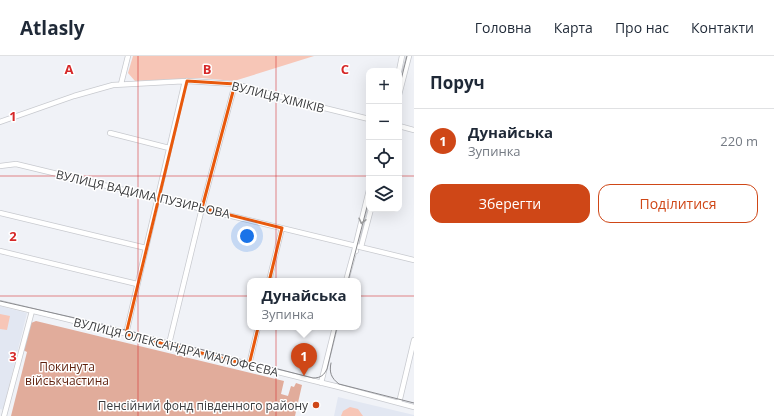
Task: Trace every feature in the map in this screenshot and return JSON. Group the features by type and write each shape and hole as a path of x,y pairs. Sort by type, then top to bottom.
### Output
{"street":[{"path":"121,84 128,56"},
{"path":"399,68 402,56"},
{"path":"402,83 409,56"},
{"path":"126,334 184,85 187,81"},
{"name":"ВУЛИЦЯ ХІМІКІВ","path":"0,122 74,96 121,84 187,81 235,84 366,118"},
{"path":"169,344 202,208 235,84"},
{"path":"402,127 414,130"},
{"path":"110,133 169,148"},
{"name":"ВУЛИЦЯ ВАДИМА ПУЗИРЬОВА","path":"0,166 16,164 414,260"},
{"path":"358,246 366,205"},
{"path":"347,278 354,252 358,246 370,212"},
{"path":"0,213 146,248"},
{"path":"270,278 282,228"},
{"path":"0,251 137,284"},
{"name":"ВУЛИЦЯ ОЛЕКСАНДРА МАЛОФЄЄВА","path":"0,303 169,344 248,366 399,403"},
{"path":"0,411 5,414 32,311"},
{"path":"248,366 257,330"},
{"path":"321,383 334,330"},
{"path":"414,340 399,403 414,407"}],"highlighted area":[{"path":"187,81 235,84 202,208 282,228 249,365 126,334"}],"shaded area":[{"path":"133,56 314,56 234,81 202,78 135,81 128,73"},
{"path":"0,306 27,313 3,410 0,409"},
{"path":"0,314 10,316 7,330 0,329"},
{"path":"338,397 414,415 414,416 334,416"},
{"path":"350,407 358,409 363,416 341,416 343,411"}],"green space":[{"name":"Покинута військчастина","path":"36,321 284,381 281,394 288,396 291,386 294,387 296,383 302,385 295,416 11,416 27,352 23,350 31,323"}],"tram line":[{"path":"402,76 407,56"},
{"path":"349,278 366,211"},
{"path":"0,301 106,325 313,378 322,376 327,369 336,330"},
{"path":"331,363 331,375 339,384 414,403"}],"place":[{"name":"Дунайська","path":"304,376"},
{"name":"Пенсійний фонд південного району","path":"316,405"}]}
